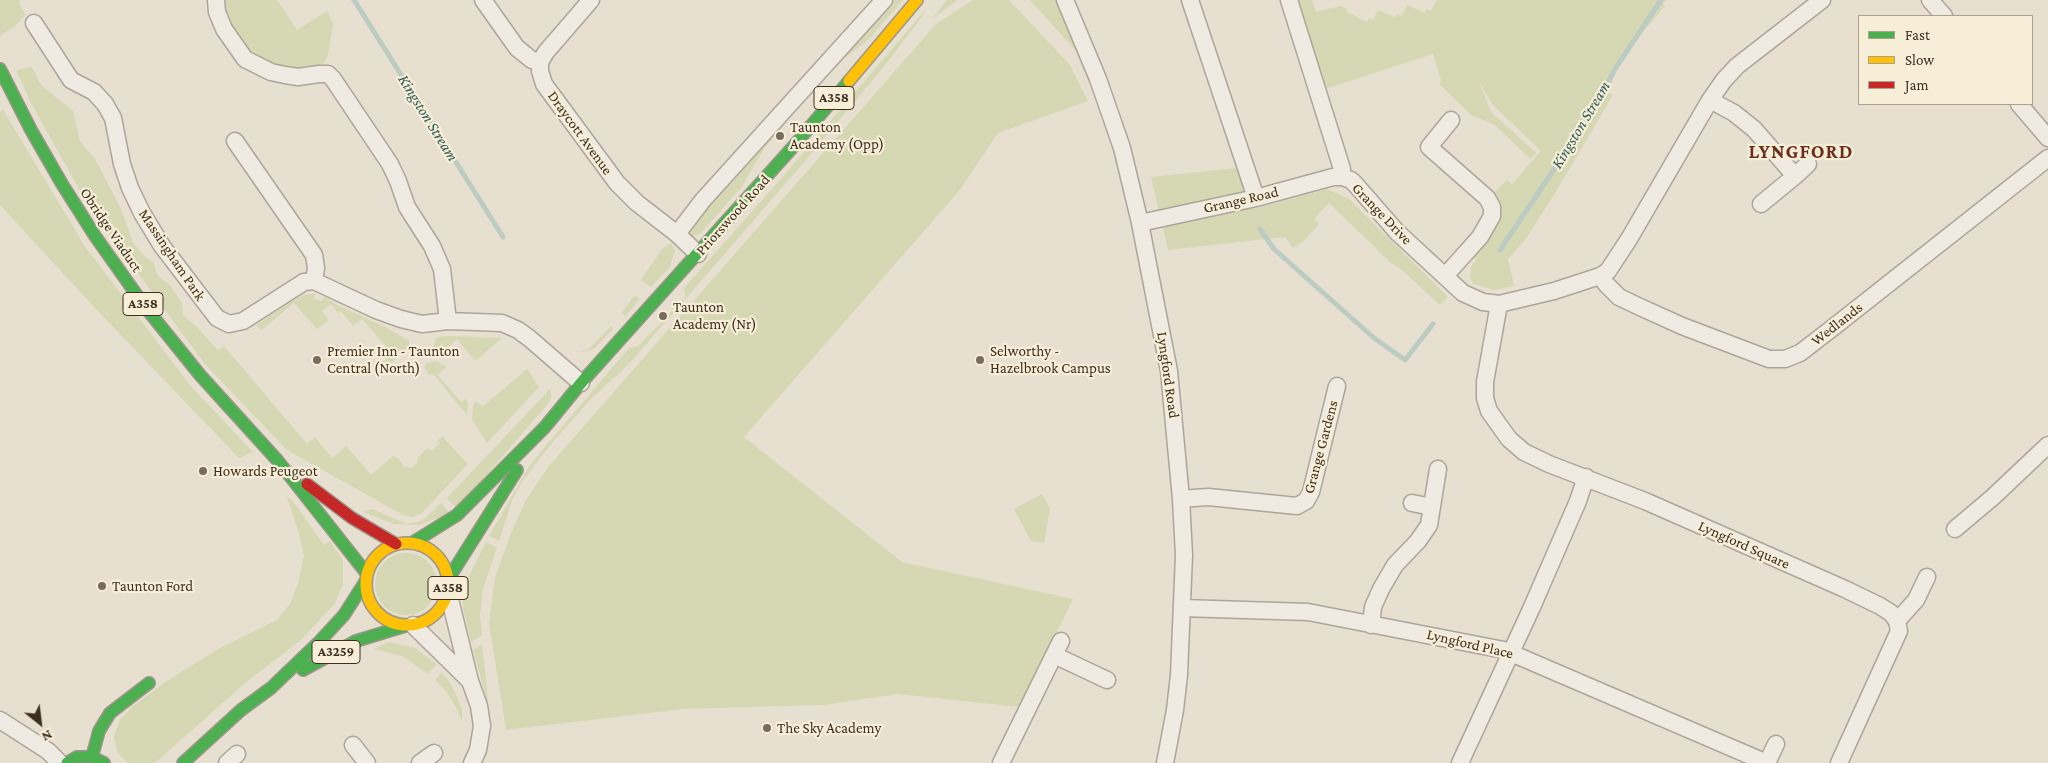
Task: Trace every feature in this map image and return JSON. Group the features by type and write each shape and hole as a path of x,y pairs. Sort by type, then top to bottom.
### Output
{"main road":[{"name":"Priorswood Road","path":"412,543 457,515 545,427 581,383 792,148 917,0"},
{"name":"Obridge Viaduct","path":"0,69 31,130 95,236 146,308 200,375 278,461 366,578"},
{"name":"Priorswood Road","path":"184,763 241,710 271,688 356,640 425,622 436,614 444,604 448,585 545,427"},
{"name":"Obridge Viaduct","path":"278,461 352,518 396,544"},
{"name":"Priorswood Road","path":"271,688 337,623 366,578 372,561 383,550 396,544 412,543 425,547 436,554 444,566 448,585"},
{"name":"A358","path":"366,578 366,593 376,612 384,619 409,626"},
{"path":"92,757 99,731 110,713 149,683"},
{"path":"67,763 77,757 92,757 104,763"}],"street":[{"path":"216,0 217,12 224,29 246,59 271,72 298,77 328,74 333,79 390,164 407,207 432,246 442,269 448,321"},
{"path":"483,0 517,48 532,60 540,62 546,52 591,0"},
{"name":"Priorswood Road","path":"677,234 703,200 884,0"},
{"name":"Lyngford Road","path":"1065,0 1098,79 1122,148 1140,223 1170,371 1184,555 1180,675 1165,763"},
{"path":"1190,0 1256,198"},
{"name":"Grange Drive","path":"1289,0 1342,169 1342,177 1351,180 1397,232 1463,293 1482,302 1498,304"},
{"path":"1498,304 1563,289 1600,276 1608,271 1629,239 1710,100 1724,80 1737,66 1822,0"},
{"path":"1930,0 1943,15"},
{"name":"Massingham Park","path":"34,24 71,80 94,92 105,104 113,118 122,164 130,188 142,213 162,246 217,318 229,324 243,321 304,282 314,281"},
{"name":"Draycott Avenue","path":"540,62 540,71 544,84 617,183 637,203 677,234 698,254"},
{"path":"1710,100 1734,113 1754,129 1795,176"},
{"path":"2020,105 2048,138"},
{"path":"1445,276 1480,237 1492,216 1492,207 1487,198 1429,147 1451,120"},
{"path":"235,141 314,255 316,268 314,281 376,310 422,324 448,321 502,323 518,330 581,383"},
{"name":"Wedlands","path":"1600,276 1619,297 1648,311 1769,359 1785,359 1800,353 2048,158"},
{"path":"1761,204 1808,164"},
{"name":"Grange Road","path":"1140,223 1256,198 1333,177 1342,177"},
{"name":"Lyngford Square","path":"1498,304 1485,382 1486,398 1489,411 1509,439 1524,452 1844,589 1880,606 1891,613 1897,621"},
{"name":"Grange Gardens","path":"1181,498 1208,497 1298,506 1306,501 1311,492 1337,386"},
{"path":"1955,529 1994,497 2048,445"},
{"path":"1371,624 1373,608 1381,589 1395,565 1418,541 1429,525 1438,469"},
{"path":"1460,763 1578,501 1586,477"},
{"path":"1412,503 1432,506"},
{"path":"1840,763 1898,631 1897,621 1916,600 1927,577"},
{"path":"448,585 470,681 479,706 482,726 478,750 472,763"},
{"name":"Lyngford Place","path":"1182,608 1308,612 1511,652 1767,763 1776,744"},
{"path":"409,626 470,681"},
{"path":"1001,763 1058,648 1107,680"},
{"path":"0,720 48,751 60,763"},
{"path":"420,763 434,753"}],"green space":[{"path":"0,0 21,0 19,2 25,15 15,26 0,36"},
{"path":"223,0 277,0 297,30 327,11 333,24 328,55 323,64 296,68 277,67 250,50 236,37 229,24"},
{"path":"891,0 903,0 869,39 845,58 841,54"},
{"path":"947,0 958,0 932,19"},
{"path":"973,0 1009,0 1070,65 1088,101 998,133 959,191 744,437 902,562 1073,599 1020,707 898,694 823,705 683,709 506,730 489,623 495,578 511,533 526,500 548,467 936,24"},
{"path":"1030,0 1055,0 1077,52"},
{"path":"1299,0 1312,0 1316,12 1341,6 1347,9 1347,12 1367,22 1369,18 1373,20 1378,10 1395,17 1397,14 1402,16 1407,5 1425,13 1426,9 1431,11 1437,0 1666,0 1663,3 1665,6 1637,39 1607,84 1607,92 1613,95 1554,195 1525,240 1508,259 1514,286 1494,290 1473,284 1470,277 1471,267 1476,260 1472,257 1499,221 1500,211 1493,194 1507,180 1512,184 1541,151 1492,104 1479,81 1491,112 1536,153 1530,159 1495,125 1471,115 1440,85 1441,80 1433,54 1325,89"},
{"path":"926,9 882,69 800,167 629,364 592,398 551,444 522,482 512,501 499,541 489,536 528,468 544,448 629,348 638,346 685,298 684,288 787,172"},
{"path":"32,67 41,85 73,111 80,141 95,159 106,180 121,209 133,243 145,257 154,263 156,272 161,279 169,284 182,303 183,315 218,350 224,346 307,444 315,437 332,458 346,446 371,475 393,456 399,459 404,467 411,468 417,464 418,457 428,448 431,451 440,444 437,441 442,436 468,464 422,513 413,517 403,515 287,450 204,363 88,205 31,103 16,70"},
{"path":"3,110 84,245 189,384 253,452 239,458 95,308 0,205 0,112"},
{"path":"778,123 783,127 765,147 741,188 700,234 692,236 689,231 690,227"},
{"path":"1237,168 1255,209 1327,189 1349,199 1448,297 1440,305 1403,271 1389,261 1329,203 1314,219 1319,224 1305,240 1293,248 1285,237 1168,250 1151,177"},
{"path":"671,243 675,251 670,267 651,287 641,280 662,249"},
{"path":"315,294 314,299 322,301 324,296 335,304 387,328 409,341 409,348 390,364 384,363 392,353 362,319 353,326 341,311 338,313 331,304 322,311 329,320 317,329 294,303 261,330 256,325 294,300 304,295"},
{"path":"636,296 640,299 625,317 622,313 633,297"},
{"path":"611,326 613,329 594,349 578,353 590,348"},
{"path":"437,337 501,339 475,361 457,339 448,347 435,350 433,348"},
{"path":"435,361 447,367 437,374 461,402 466,399 468,403 467,415 434,375 429,374 424,368 426,364"},
{"path":"527,369 539,387 487,443 472,420 475,401 483,406"},
{"path":"551,388 551,399 547,405 457,509 447,498"},
{"path":"1042,494 1050,509 1044,543 1031,541 1014,509"},
{"path":"287,497 293,501 324,545 330,541 343,560 343,584 335,603 302,639 244,684 155,763 128,763 117,752 114,736 120,720 133,706 164,683 218,649 277,620 290,604 298,584 304,556"},
{"path":"441,503 450,513 420,525 393,524 363,512 372,509 407,524 422,521"},
{"path":"486,542 497,548 483,589 480,616 482,635 471,642 463,608 463,598 469,576"},
{"path":"400,553 412,553 428,562 435,572 437,584 435,596 428,606 412,615 400,615 389,610 380,601 375,590 375,578 380,567 389,558"},
{"path":"389,642 415,648 437,664 428,674 404,657 374,649"},
{"path":"482,645 486,680 488,703 473,650"},
{"path":"441,673 448,680 456,694 462,710 462,721 446,691 435,680"}],"waterway":[{"name":"Kingston Stream","path":"354,0 503,237"},
{"name":"Kingston Stream","path":"1500,250 1594,110 1615,69 1661,0"},
{"name":"Kingston Stream","path":"1260,229 1274,249 1374,338 1405,360 1433,324"}],"traffic: fast":[{"path":"0,69 31,130 62,184 95,236 146,308 200,375 278,461 367,574"},
{"path":"412,543 457,515 545,427 581,383 792,148 849,81"},
{"path":"449,578 517,470"},
{"path":"183,763 241,710 271,688 320,641 344,615 365,582"},
{"path":"303,670 356,641 405,626"},
{"path":"92,757 99,731 110,713 149,683"},
{"path":"67,763 77,757 92,757 104,763"}],"traffic: slow":[{"path":"849,81 917,0"},
{"path":"399,543 415,543 430,550 441,561 448,576 448,584 445,600 436,613 415,625 399,625 384,618 373,607 366,592 366,576 373,561 384,550 399,543"}],"traffic: jam":[{"path":"307,484 352,518 396,544"}],"place":[{"name":"Taunton Academy (Opp)","path":"780,136"},
{"name":"Taunton Academy (Nr)","path":"663,316"},
{"name":"Premier Inn - Taunton Central (North)","path":"317,360"},
{"name":"Selworthy - Hazelbrook Campus","path":"980,360"},
{"name":"Howards Peugeot","path":"203,471"},
{"name":"Taunton Ford","path":"102,586"},
{"name":"The Sky Academy","path":"767,728"}],"district":[{"name":"LYNGFORD","path":"1801,152"}]}
